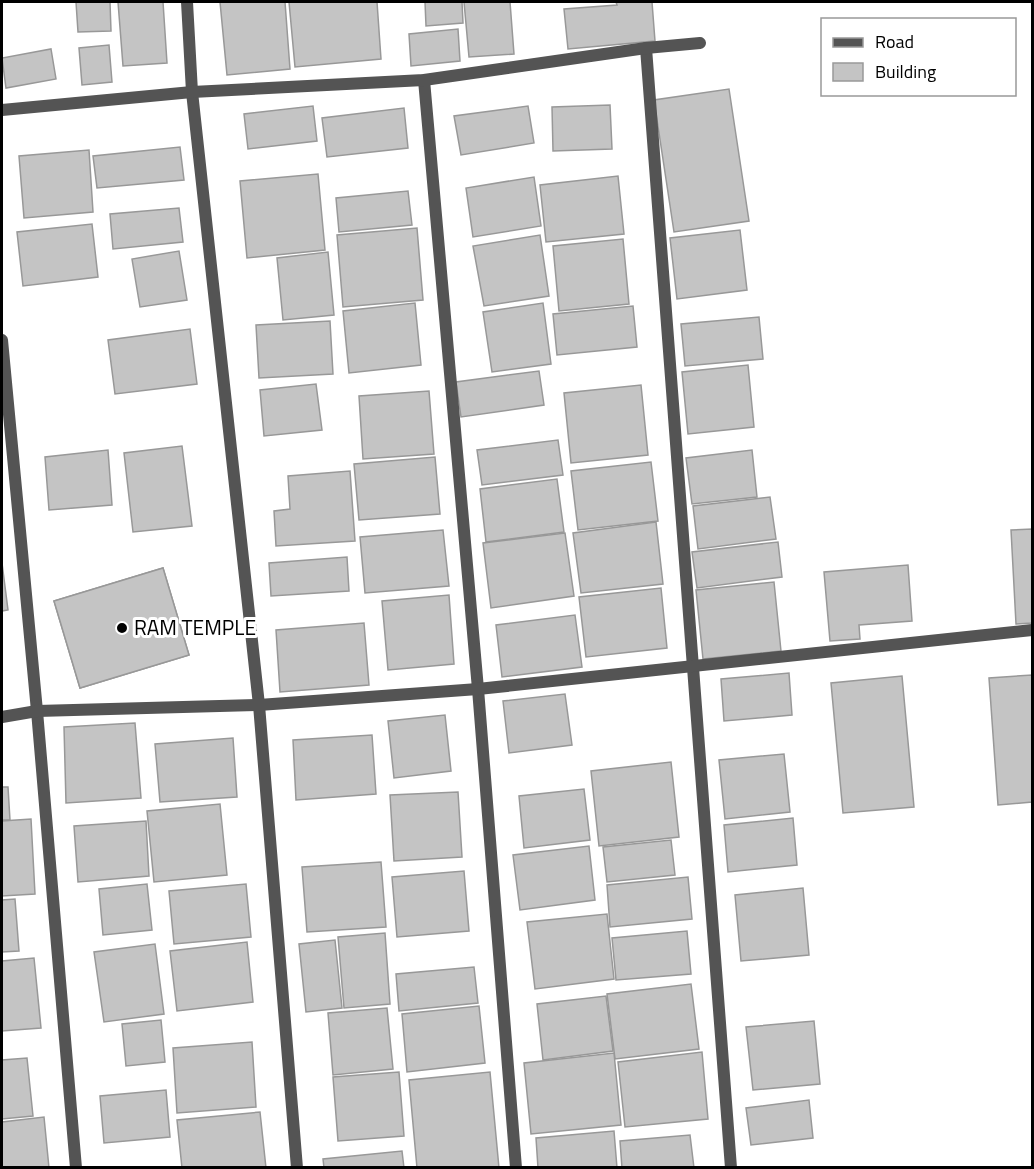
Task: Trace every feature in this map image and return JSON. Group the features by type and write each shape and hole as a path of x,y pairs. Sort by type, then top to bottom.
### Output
{"street":[{"path":"187,2 192,92 259,705 297,1167"},
{"path":"2,110 192,92 424,80 646,48 700,43"},
{"path":"646,48 731,1167"},
{"path":"424,80 478,689 516,1167"},
{"path":"2,340 76,1167"},
{"path":"2,717 37,711 259,705 478,689 1032,630"}],"building":[{"path":"76,2 110,2 111,31 78,32"},
{"path":"118,2 163,2 167,63 123,66"},
{"path":"220,2 285,2 290,69 227,75"},
{"path":"289,2 377,2 381,59 295,67"},
{"path":"425,2 462,2 463,23 426,26"},
{"path":"464,2 510,2 514,54 469,57"},
{"path":"616,2 652,2 655,41 568,49 564,9 617,5"},
{"path":"458,29 460,61 411,66 409,34"},
{"path":"109,45 112,82 82,85 79,48"},
{"path":"51,49 56,79 6,88 2,58"},
{"path":"729,89 749,221 674,232 654,100"},
{"path":"610,105 612,149 553,151 552,107"},
{"path":"313,106 317,141 248,149 244,114"},
{"path":"528,106 534,143 461,155 454,116"},
{"path":"404,108 408,148 327,157 322,118"},
{"path":"180,147 184,180 97,188 93,156"},
{"path":"89,150 93,212 24,218 19,156"},
{"path":"318,174 325,250 247,258 240,181"},
{"path":"618,176 624,234 546,242 540,185"},
{"path":"534,177 541,226 473,237 466,188"},
{"path":"408,191 412,225 339,232 336,198"},
{"path":"179,208 183,242 113,249 110,214"},
{"path":"92,224 98,277 23,286 17,232"},
{"path":"417,228 423,300 343,307 337,235"},
{"path":"740,230 747,290 677,299 670,238"},
{"path":"540,235 549,296 484,306 473,246"},
{"path":"623,239 629,304 559,311 553,246"},
{"path":"179,251 187,300 140,307 132,259"},
{"path":"328,252 334,315 283,320 277,258"},
{"path":"415,303 421,365 349,373 343,311"},
{"path":"543,303 551,364 492,372 483,312"},
{"path":"633,306 637,347 557,355 553,314"},
{"path":"759,317 763,359 685,366 681,324"},
{"path":"330,321 333,374 259,378 256,325"},
{"path":"190,329 197,384 115,394 108,340"},
{"path":"748,365 754,427 688,434 682,372"},
{"path":"539,371 544,405 461,417 456,382"},
{"path":"316,384 322,430 264,436 260,390"},
{"path":"641,385 648,455 571,463 564,393"},
{"path":"429,391 434,454 363,459 359,396"},
{"path":"558,440 563,475 482,485 477,450"},
{"path":"182,446 192,526 133,532 124,453"},
{"path":"108,450 112,505 49,510 45,457"},
{"path":"752,450 757,497 692,504 686,458"},
{"path":"435,457 440,514 359,520 354,464"},
{"path":"651,462 658,521 578,530 571,471"},
{"path":"350,471 355,541 276,546 274,511 290,509 288,476"},
{"path":"557,479 564,532 486,542 480,489"},
{"path":"770,497 776,539 698,549 693,506"},
{"path":"656,522 663,584 581,593 573,533"},
{"path":"1032,529 1032,623 1016,624 1011,530"},
{"path":"443,530 449,586 365,593 360,537"},
{"path":"565,533 574,596 491,608 483,543"},
{"path":"778,542 782,577 697,588 692,552"},
{"path":"347,557 349,591 271,596 269,563"},
{"path":"2,563 8,610 2,611"},
{"path":"908,565 912,621 859,625 860,639 830,641 824,572"},
{"name":"RAM TEMPLE","path":"163,568 189,655 80,688 54,601"},
{"name":"RAM TEMPLE","path":"163,568 189,655 80,688 54,601"},
{"path":"774,582 781,651 703,659 696,590"},
{"path":"661,588 667,648 586,657 579,597"},
{"path":"449,595 454,664 388,670 382,601"},
{"path":"575,615 582,667 502,677 496,625"},
{"path":"364,623 369,685 280,692 276,630"},
{"path":"789,673 792,715 724,721 721,679"},
{"path":"1032,675 1032,802 998,805 989,678"},
{"path":"902,676 914,807 843,813 831,683"},
{"path":"565,694 572,745 509,753 503,701"},
{"path":"445,715 451,771 394,778 388,721"},
{"path":"135,723 141,798 66,803 64,727"},
{"path":"372,735 376,794 296,800 293,740"},
{"path":"233,738 237,797 160,802 155,744"},
{"path":"784,754 790,812 725,819 719,760"},
{"path":"671,762 679,837 599,846 591,771"},
{"path":"2,787 8,787 10,820 2,820"},
{"path":"584,789 590,840 524,848 519,796"},
{"path":"458,792 462,857 394,861 390,795"},
{"path":"220,804 227,875 154,882 147,811"},
{"path":"793,818 797,865 728,872 724,825"},
{"path":"31,819 35,894 2,896 2,821"},
{"path":"146,821 149,876 78,882 74,826"},
{"path":"671,840 675,875 607,882 603,847"},
{"path":"589,846 595,900 520,910 513,855"},
{"path":"381,862 386,927 307,932 302,867"},
{"path":"464,871 469,931 397,937 392,877"},
{"path":"688,877 692,919 610,927 607,885"},
{"path":"147,884 152,930 103,935 99,889"},
{"path":"246,884 251,937 174,944 169,891"},
{"path":"803,888 809,955 741,961 735,895"},
{"path":"15,899 19,951 2,952 2,900"},
{"path":"607,914 614,979 535,989 527,922"},
{"path":"687,931 691,974 616,980 612,938"},
{"path":"385,933 390,1004 344,1008 338,937"},
{"path":"335,940 342,1008 306,1012 299,944"},
{"path":"247,942 253,1002 177,1011 170,951"},
{"path":"155,944 164,1014 104,1022 94,952"},
{"path":"34,958 41,1028 2,1031 2,961"},
{"path":"474,967 478,1003 399,1011 396,974"},
{"path":"691,984 699,1049 615,1059 607,994"},
{"path":"606,996 613,1051 543,1060 537,1004"},
{"path":"479,1006 485,1063 407,1072 402,1014"},
{"path":"387,1008 393,1069 333,1075 328,1013"},
{"path":"161,1020 165,1062 126,1066 122,1024"},
{"path":"814,1021 820,1084 753,1090 746,1027"},
{"path":"252,1042 256,1107 177,1113 173,1048"},
{"path":"702,1052 708,1119 625,1127 618,1062"},
{"path":"614,1053 621,1125 531,1134 524,1063"},
{"path":"27,1058 33,1116 2,1119 2,1060"},
{"path":"399,1072 404,1136 338,1141 333,1077"},
{"path":"490,1072 499,1168 417,1168 409,1080"},
{"path":"166,1090 170,1137 104,1143 100,1096"},
{"path":"809,1100 813,1138 751,1145 746,1108"},
{"path":"260,1112 266,1168 182,1168 177,1120"},
{"path":"44,1117 49,1168 2,1168 2,1122"},
{"path":"614,1131 617,1168 538,1168 536,1138"},
{"path":"690,1135 694,1168 622,1168 620,1141"},
{"path":"402,1151 404,1168 324,1168 323,1159"}],"place":[{"name":"RAM TEMPLE","path":"122,628"}]}
